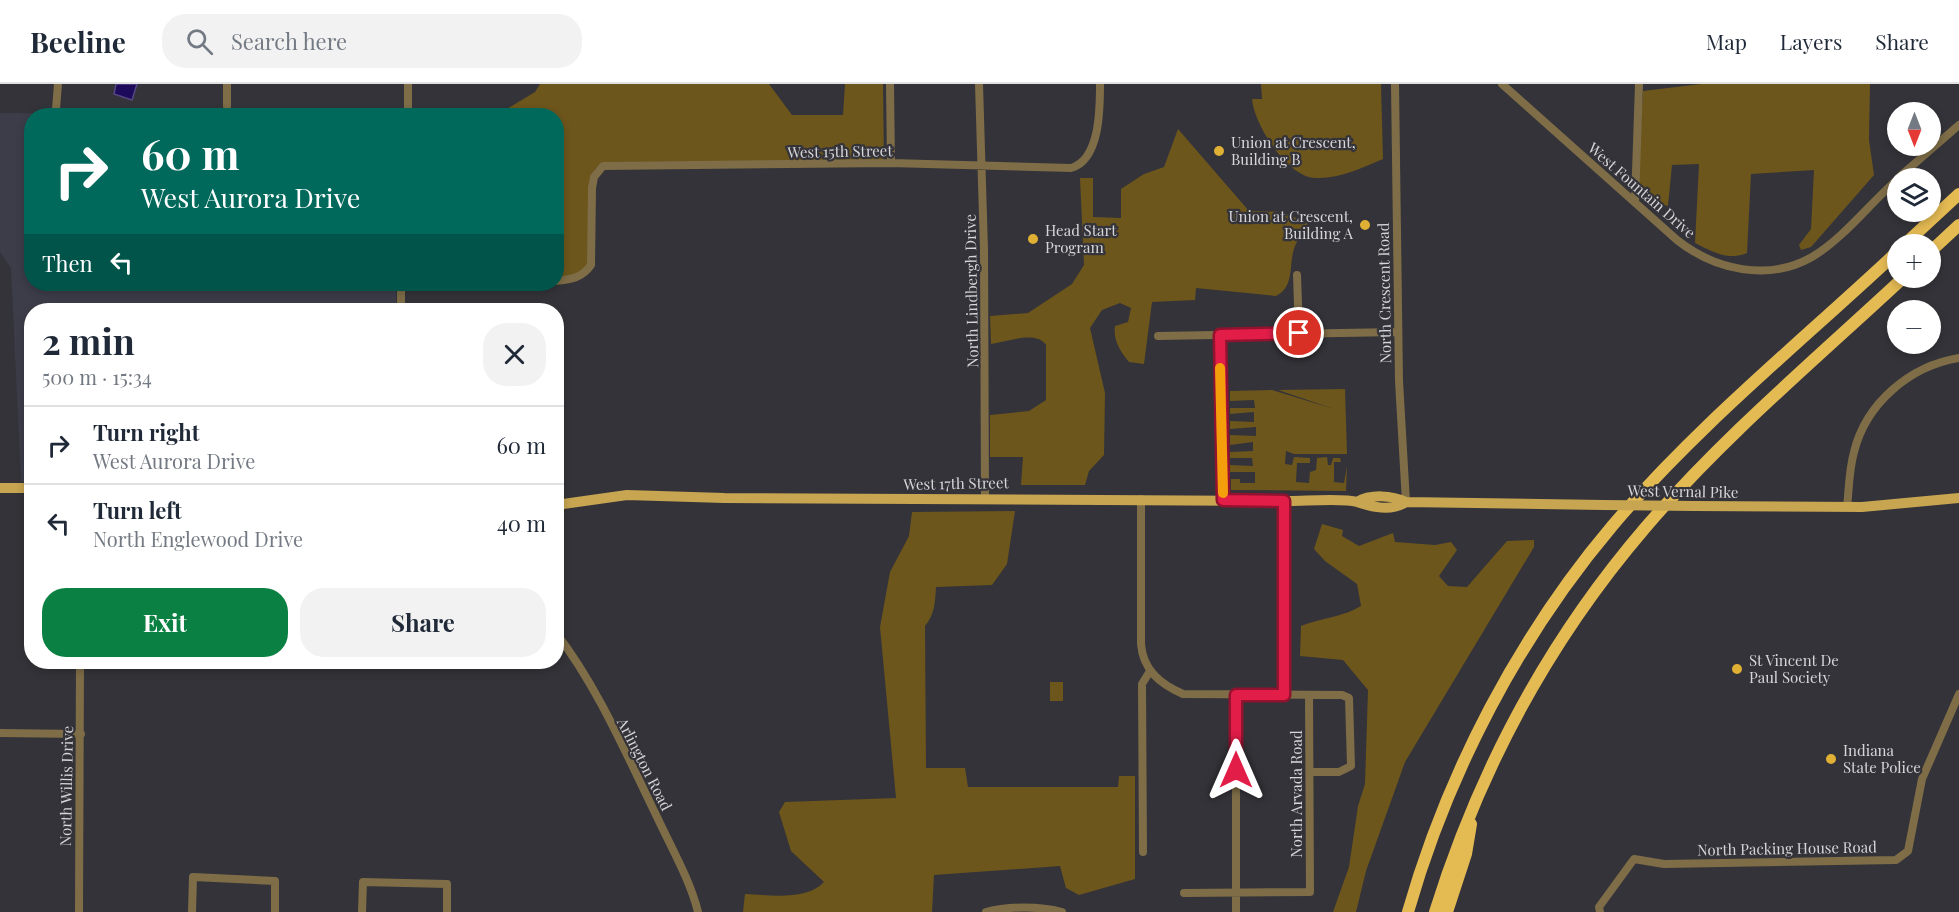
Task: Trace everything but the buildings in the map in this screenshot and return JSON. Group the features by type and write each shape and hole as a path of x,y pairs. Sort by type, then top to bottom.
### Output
{"highway":[{"path":"1916,234 1959,194"},
{"path":"1941,242 1959,225"},
{"path":"1408,912 1439,821 1475,739 1518,660 1576,572 1614,525 1695,438 1887,261"},
{"path":"1435,912 1475,802 1513,722 1542,670 1585,604 1628,549 1718,451 1892,288"},
{"path":"1447,912 1466,854 1475,802"}],"main road":[{"path":"0,488 24,488"},
{"name":"West 17th Street","path":"564,504 637,494 724,498 1357,502 1376,497 1395,497 1406,502"},
{"name":"West Vernal Pike","path":"1406,502 1847,507 1904,505 1959,498"}],"street":[{"path":"56,108 58,84"},
{"path":"227,84 227,106"},
{"path":"408,84 408,108"},
{"path":"890,84 891,163"},
{"name":"North Lindbergh Drive","path":"979,84 984,238 985,498"},
{"name":"West 15th Street","path":"564,279 585,274 591,265 592,188 598,169 613,165 891,163 1071,168 1083,162 1094,137 1100,84"},
{"name":"North Crescent Road","path":"1395,84 1398,332 1406,502"},
{"name":"West Fountain Drive","path":"1502,84 1684,246 1708,261 1743,270 1766,270 1812,257 1887,189"},
{"path":"1635,202 1638,84"},
{"name":"West Fountain Drive","path":"1910,168 1959,125"},
{"path":"1297,275 1299,333"},
{"path":"1158,336 1398,332"},
{"path":"1220,335 1223,500"},
{"path":"1847,507 1854,451 1860,433 1874,410 1904,380 1934,364 1959,358"},
{"path":"1141,499 1141,644 1143,658 1150,671 1161,683 1183,694 1342,695 1349,698 1352,705 1351,766 1339,772 1310,772"},
{"path":"1284,501 1284,695"},
{"name":"Arlington Road","path":"564,645 585,678 636,775 675,855 698,912"},
{"name":"North Willis Drive","path":"79,912 80,669"},
{"path":"1143,852 1142,684 1150,671"},
{"name":"North Packing House Road","path":"1600,912 1599,907 1634,859 1665,864 1896,860 1908,851 1922,779 1959,694"},
{"path":"1236,695 1236,912"},
{"name":"North Arvada Road","path":"1236,892 1310,892 1309,695"},
{"path":"0,733 81,734"},
{"path":"192,912 193,877 275,881 275,912"},
{"path":"362,912 363,882 447,884 447,912"},
{"path":"1184,893 1236,892"},
{"path":"986,912 998,909 1051,909 1062,912"}],"shaded area":[{"path":"116,84 137,84 132,100 114,94"},
{"path":"540,84 769,84 792,115 843,115 845,84 883,84 884,161 606,162 595,169 589,182 589,263 583,273 564,277 564,108 508,108 535,92"},
{"path":"1261,84 1381,84 1383,159 1333,177 1305,176 1284,160 1259,122 1252,99 1262,99"},
{"path":"1701,84 1870,84 1869,140 1874,175 1811,247 1801,250 1799,245 1811,229 1814,170 1751,174 1747,253 1740,255 1727,256 1695,243 1699,164 1672,165 1668,206 1637,197 1643,91"},
{"path":"0,113 24,113 24,291 396,291 396,303 24,303 24,482 21,482 11,268 0,252"},
{"path":"1178,129 1249,211 1283,212 1307,223 1308,231 1295,246 1288,283 1284,290 1276,296 1196,288 1195,300 1152,302 1144,364 1129,362 1116,341 1115,326 1128,322 1131,308 1120,303 1102,310 1090,328 1105,393 1104,455 1089,471 1085,485 1021,485 1023,457 990,457 990,415 1029,411 1046,400 1046,345 1035,338 1012,339 991,344 990,316 1028,313 1072,284 1084,265 1080,178 1093,178 1093,217 1121,218 1121,189 1144,174 1164,167"},
{"path":"1345,389 1347,454 1294,454 1286,451 1285,464 1292,465 1294,457 1310,458 1310,463 1297,463 1296,482 1309,483 1310,472 1316,470 1317,458 1327,457 1328,465 1331,465 1333,458 1340,458 1341,462 1334,462 1334,482 1344,483 1347,466 1346,491 1231,490 1231,479 1240,479 1240,483 1255,483 1255,472 1230,472 1230,465 1253,466 1252,458 1230,458 1230,452 1253,451 1253,442 1230,445 1230,435 1256,436 1256,427 1230,429 1230,421 1254,422 1254,412 1230,414 1230,408 1255,408 1254,400 1230,401 1230,391 1272,390 1334,409 1278,390"},
{"path":"1015,511 1007,564 992,585 936,587 933,612 925,626 926,768 965,768 968,787 1118,787 1119,776 1135,776 1135,879 1079,895 1066,888 1060,866 934,875 932,912 743,912 745,894 787,896 808,892 824,882 791,851 779,812 785,802 896,798 880,627 890,572 909,536 912,512"},
{"path":"1322,524 1343,530 1342,536 1359,546 1393,533 1395,542 1435,545 1451,542 1457,550 1439,576 1448,586 1467,587 1507,541 1534,540 1534,547 1405,762 1366,871 1356,912 1333,912 1349,867 1358,806 1365,784 1368,690 1343,660 1300,656 1301,626 1347,613 1361,606 1357,584 1325,561 1314,549"},
{"path":"1050,682 1063,682 1063,701 1050,701"}],"slow traffic":[{"path":"1220,368 1223,493"}],"place":[{"name":"Union at Crescent, Building B","path":"1219,151"},
{"name":"Union at Crescent, Building A","path":"1365,225"},
{"name":"Head Start Program","path":"1033,239"},
{"name":"St Vincent De Paul Society","path":"1737,669"},
{"name":"Indiana State Police","path":"1831,759"}],"route":[{"path":"1236,770 1236,695 1284,695 1284,501 1223,500 1220,335 1299,333"}]}
